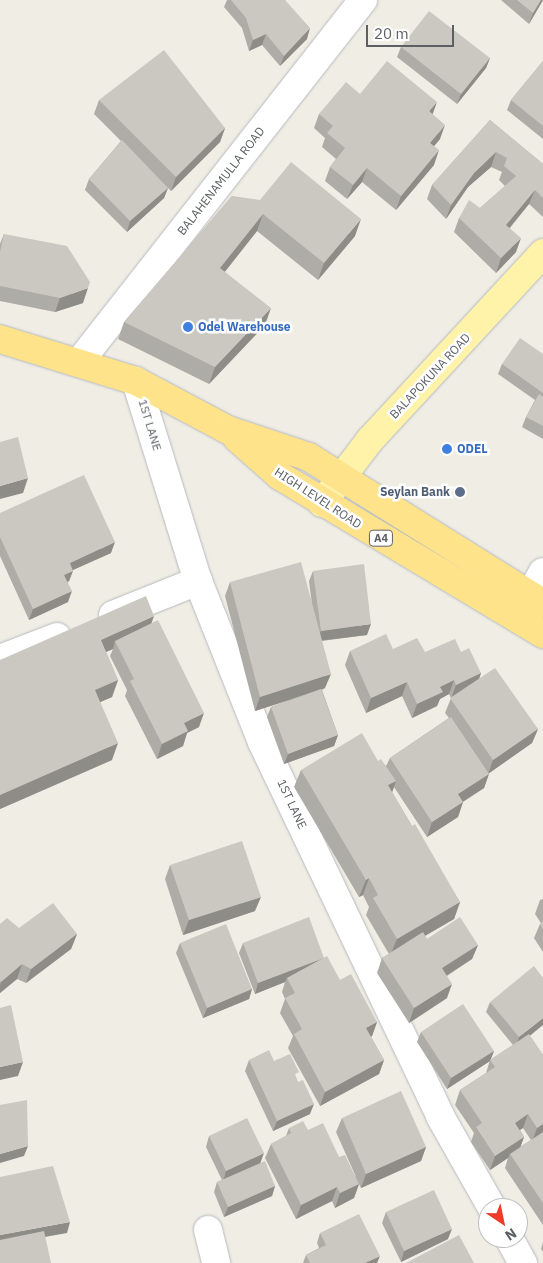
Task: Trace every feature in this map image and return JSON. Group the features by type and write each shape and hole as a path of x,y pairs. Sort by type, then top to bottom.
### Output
{"highway":[{"name":"HIGH LEVEL ROAD","path":"0,338 80,361 136,382 228,430 308,457 539,590"},
{"name":"HIGH LEVEL ROAD","path":"228,430 280,476 322,503 543,634"}],"main road":[{"name":"BALAPOKUNA ROAD","path":"322,503 370,440 543,253"}],"street":[{"name":"BALAHENAMULLA ROAD","path":"80,361 363,0"},
{"name":"1ST LANE","path":"136,382 198,581 262,742 440,1116 486,1198"},
{"path":"0,659 198,581"},
{"path":"208,1230 216,1263"},
{"path":"514,1248 523,1263"}],"building":[{"path":"231,0 285,0 310,28 284,56 266,34 253,40 246,18"},
{"path":"517,0 541,0 533,13"},
{"path":"429,11 490,58 461,94 401,47"},
{"path":"164,50 225,128 176,177 99,100"},
{"path":"387,61 437,102 429,111 445,125 430,143 439,150 401,196 367,168 353,185 330,167 345,148 327,133 333,126 319,114 346,82 360,94"},
{"path":"543,61 543,126 511,100"},
{"path":"490,120 543,164 543,198 535,190 506,225 521,238 501,258 459,218 469,200 480,208 516,176 504,166 507,158 496,152 474,173 451,205 432,185"},
{"path":"122,140 168,188 130,221 89,179"},
{"path":"291,162 361,219 324,263 263,214 220,268 271,308 215,367 124,322 232,196 260,200"},
{"path":"4,234 67,246 90,282 88,288 60,298 0,286 0,252"},
{"path":"520,338 543,354 543,393 502,364"},
{"path":"539,394 543,397 543,426 526,417"},
{"path":"18,437 28,478 0,486 0,442"},
{"path":"84,475 115,542 70,563 73,571 64,575 72,591 33,609 0,537 0,513"},
{"path":"301,562 331,674 260,697 230,582"},
{"path":"364,564 371,624 321,631 313,571"},
{"path":"146,596 154,616 101,640 118,680 95,690 118,743 0,795 0,660"},
{"path":"158,620 204,713 184,723 188,731 162,744 130,681 134,679 115,641"},
{"path":"386,634 393,649 417,638 425,652 455,639 461,652 469,648 481,673 456,685 454,680 440,687 443,692 417,704 407,682 371,698 350,651"},
{"path":"495,668 538,729 493,760 450,698"},
{"path":"321,689 338,735 288,754 271,707"},
{"path":"451,717 489,774 458,794 463,802 432,822 390,758"},
{"path":"362,733 378,761 381,759 396,781 388,785 412,826 415,824 460,902 397,939 373,898 378,895 369,878 366,880 301,770"},
{"path":"242,841 261,897 189,920 170,865"},
{"path":"53,903 77,934 31,969 22,964 1,982 0,924 7,918 19,928"},
{"path":"309,917 324,958 258,983 243,943"},
{"path":"460,917 478,945 442,968 452,984 414,1008 382,958 423,932 427,939"},
{"path":"226,924 252,989 207,1008 180,943"},
{"path":"327,956 340,980 351,974 377,1022 366,1028 384,1060 325,1092 294,1034 302,1029 285,998 295,993 287,978"},
{"path":"534,966 543,978 543,1018 519,1037 490,1002"},
{"path":"463,1004 494,1051 451,1078 421,1032"},
{"path":"11,1005 23,1062 0,1067 0,1008"},
{"path":"529,1034 543,1055 543,1124 537,1128 528,1114 515,1123 524,1137 495,1156 476,1127 482,1123 460,1090 495,1067 490,1060"},
{"path":"269,1050 274,1061 290,1054 299,1072 295,1074 298,1082 303,1080 314,1104 277,1121 249,1060"},
{"path":"401,1091 426,1147 366,1174 342,1118"},
{"path":"27,1100 28,1146 0,1154 0,1105"},
{"path":"247,1118 264,1153 226,1171 209,1136"},
{"path":"303,1121 308,1130 323,1123 339,1157 345,1155 359,1184 340,1193 337,1187 301,1205 271,1144 291,1133 289,1128"},
{"path":"543,1132 543,1203 510,1154"},
{"path":"265,1161 275,1186 228,1207 217,1182"},
{"path":"53,1166 70,1222 0,1235 0,1177"},
{"path":"434,1190 452,1229 404,1251 386,1212"},
{"path":"359,1214 380,1256 365,1263 310,1263 306,1255 326,1245 320,1233"},
{"path":"44,1231 51,1263 0,1263 0,1240"},
{"path":"459,1235 474,1263 406,1263"}],"place":[{"name":"Odel Warehouse","path":"188,327"},
{"name":"ODEL","path":"447,449"},
{"name":"Seylan Bank","path":"460,492"}]}
